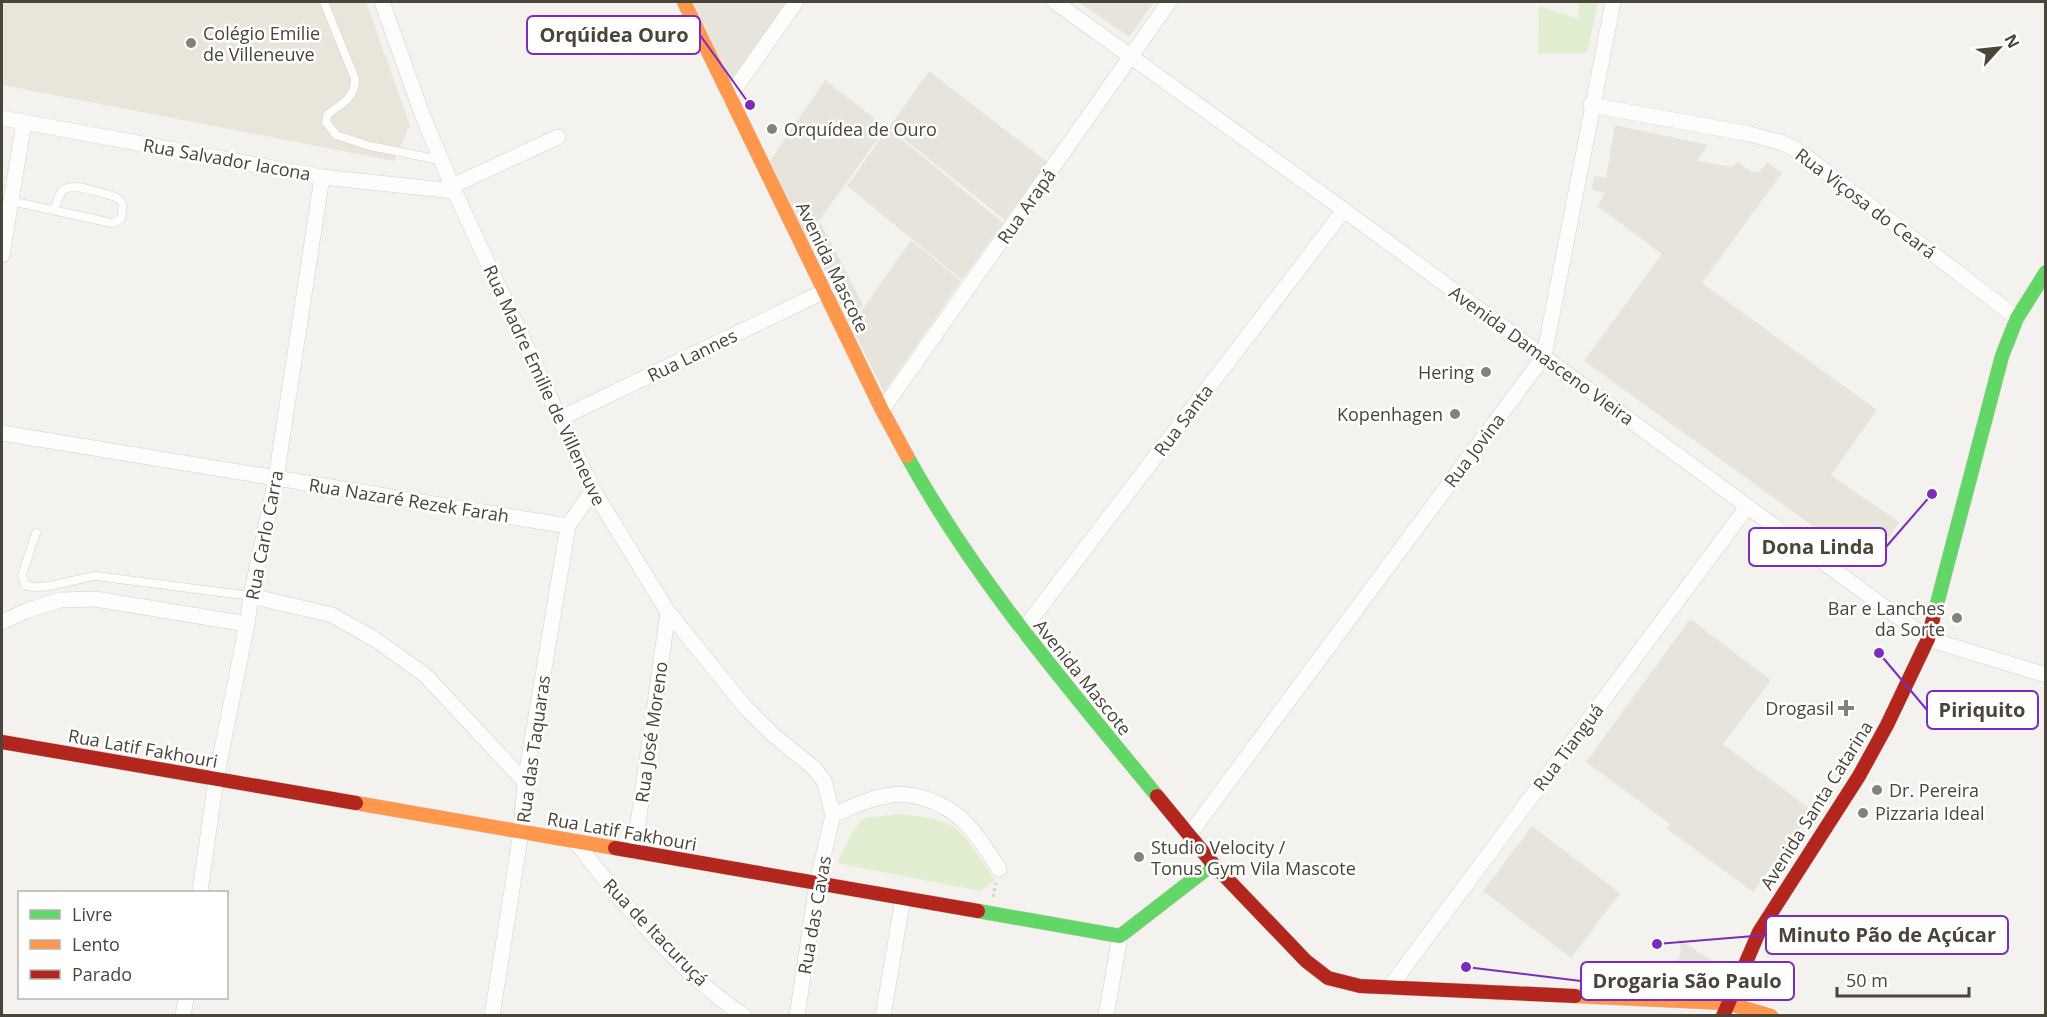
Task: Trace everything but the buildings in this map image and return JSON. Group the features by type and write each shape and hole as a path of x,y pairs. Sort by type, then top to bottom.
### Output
{"street":[{"name":"Rua Madre Emilie de Villeneuve","path":"382,2 422,114 453,189 593,490 668,612 746,708 771,733 814,768 824,781 833,815"},
{"name":"Avenida Mascote","path":"684,2 882,410 922,483 976,567 1022,631 1213,864 1306,961 1328,978 1360,986 1725,1009 1771,1016"},
{"path":"729,98 796,2"},
{"name":"Avenida Damasceno Vieira","path":"1055,2 1344,210 1928,639 2046,675"},
{"name":"Rua Arapá","path":"882,410 1169,2"},
{"name":"Rua Jovina","path":"1189,835 1544,356 1591,105 1613,2"},
{"name":"Rua Viçosa do Ceará","path":"1591,105 1750,134 1792,147 2017,318"},
{"name":"Rua Salvador Iacona","path":"2,118 322,177 453,189"},
{"path":"2,255 24,123"},
{"path":"453,189 558,137"},
{"name":"Rua Carlo Carra","path":"200,891 216,779 247,624 250,596 276,478 322,177"},
{"name":"Rua Santa","path":"1022,631 1344,210"},
{"name":"Avenida Santa Catarina","path":"1725,1009 1759,932 1859,776 1928,639 2002,356 2017,318 2046,272"},
{"name":"Rua Lannes","path":"559,419 825,291"},
{"name":"Rua Nazaré Rezek Farah","path":"2,433 568,526"},
{"name":"Rua das Taquaras","path":"492,1016 521,832 525,782 568,526 593,490"},
{"name":"Rua Tianguá","path":"1389,988 1747,507"},
{"path":"250,596 332,615 376,640 425,675 525,782"},
{"path":"2,622 60,600 95,599 247,624"},
{"name":"Rua José Moreno","path":"634,852 668,612"},
{"name":"Rua Latif Fakhouri","path":"2,742 1120,936"},
{"path":"833,815 869,800 893,794 914,795 937,802 964,819 980,838 999,869"},
{"name":"Rua das Cavas","path":"797,1016 817,883 833,815"},
{"name":"Rua de Itacuruçá","path":"574,841 623,903 666,948 693,975 744,1016"},
{"path":"1106,1016 1120,936 1213,864"},
{"path":"883,1016 903,898"},
{"path":"183,1016 186,999"}],"lane":[{"path":"324,2 355,79 352,96 328,114 326,122 330,130 336,135 370,146 442,161"},
{"path":"10,201 112,223 121,219 123,205 116,197 73,186 65,188 55,210"},
{"path":"36,533 22,575 26,585 33,588 81,577 96,576 250,596"}],"path":[{"path":"990,913 999,869"}],"shaded area":[{"name":"Colégio Emilie de Villeneuve","path":"2,2 366,2 410,125 394,161 2,85"},
{"path":"693,2 786,2 731,81"},
{"path":"1079,2 1154,2 1129,37"},
{"path":"929,71 1047,162 1005,220 889,127"},
{"path":"825,80 886,127 807,238 770,161"},
{"path":"1615,125 1708,145 1697,161 1733,167 1737,161 1752,172 1759,172 1767,162 1782,173 1702,283 1877,410 1831,475 1899,522 1882,548 1877,545 1864,563 1584,361 1662,254 1597,206 1605,193 1592,190 1594,176 1606,178"},
{"path":"888,128 1003,223 962,280 847,186"},
{"path":"821,223 863,305 850,324 836,295 847,278 836,293 809,240"},
{"path":"911,240 961,281 884,392 851,326"},
{"path":"1690,619 1771,680 1723,744 1813,811 1753,892 1667,829 1670,824 1586,762"},
{"path":"1532,826 1620,893 1571,958 1483,891"},
{"path":"1678,938 1715,963 1709,977 1703,980 1671,980 1670,966 1679,958 1681,949"}],"green space":[{"path":"1579,2 1598,2 1587,53 1538,53 1539,6 1579,19"},
{"path":"899,814 938,820 956,829 995,880 980,891 837,863 853,831 864,818"}],"traffic: fast":[{"path":"1933,619 2002,356 2017,318 2046,272"},
{"path":"907,456 962,546 1024,632 1157,796"},
{"path":"978,911 1120,936 1213,864"}],"traffic: slow":[{"path":"684,2 882,410 907,456"},
{"path":"356,803 615,848"},
{"path":"1575,996 1727,1003 1771,1016"}],"traffic: jam":[{"path":"1723,1016 1759,932 1859,776 1887,725 1928,639 1933,619"},
{"path":"2,742 356,803"},
{"path":"1157,796 1213,864 1306,961 1328,978 1360,986 1575,996"},
{"path":"615,848 978,911"}],"place":[{"name":"Colégio Emilie de Villeneuve","path":"191,43"},
{"name":"Orqúidea Ouro","path":"750,105"},
{"name":"Orquídea de Ouro","path":"772,129"},
{"name":"Hering","path":"1486,372"},
{"name":"Kopenhagen","path":"1455,414"},
{"name":"Dona Linda","path":"1932,494"},
{"name":"Bar e Lanches da Sorte","path":"1957,618"},
{"name":"Piriquito","path":"1879,653"},
{"name":"Drogasil","path":"1846,708"},
{"name":"Dr. Pereira","path":"1877,790"},
{"name":"Pizzaria Ideal","path":"1863,813"},
{"name":"Studio Velocity / Tonus Gym Vila Mascote","path":"1139,857"},
{"name":"Minuto Pão de Açúcar","path":"1657,944"},
{"name":"Drogaria São Paulo","path":"1466,967"}]}
